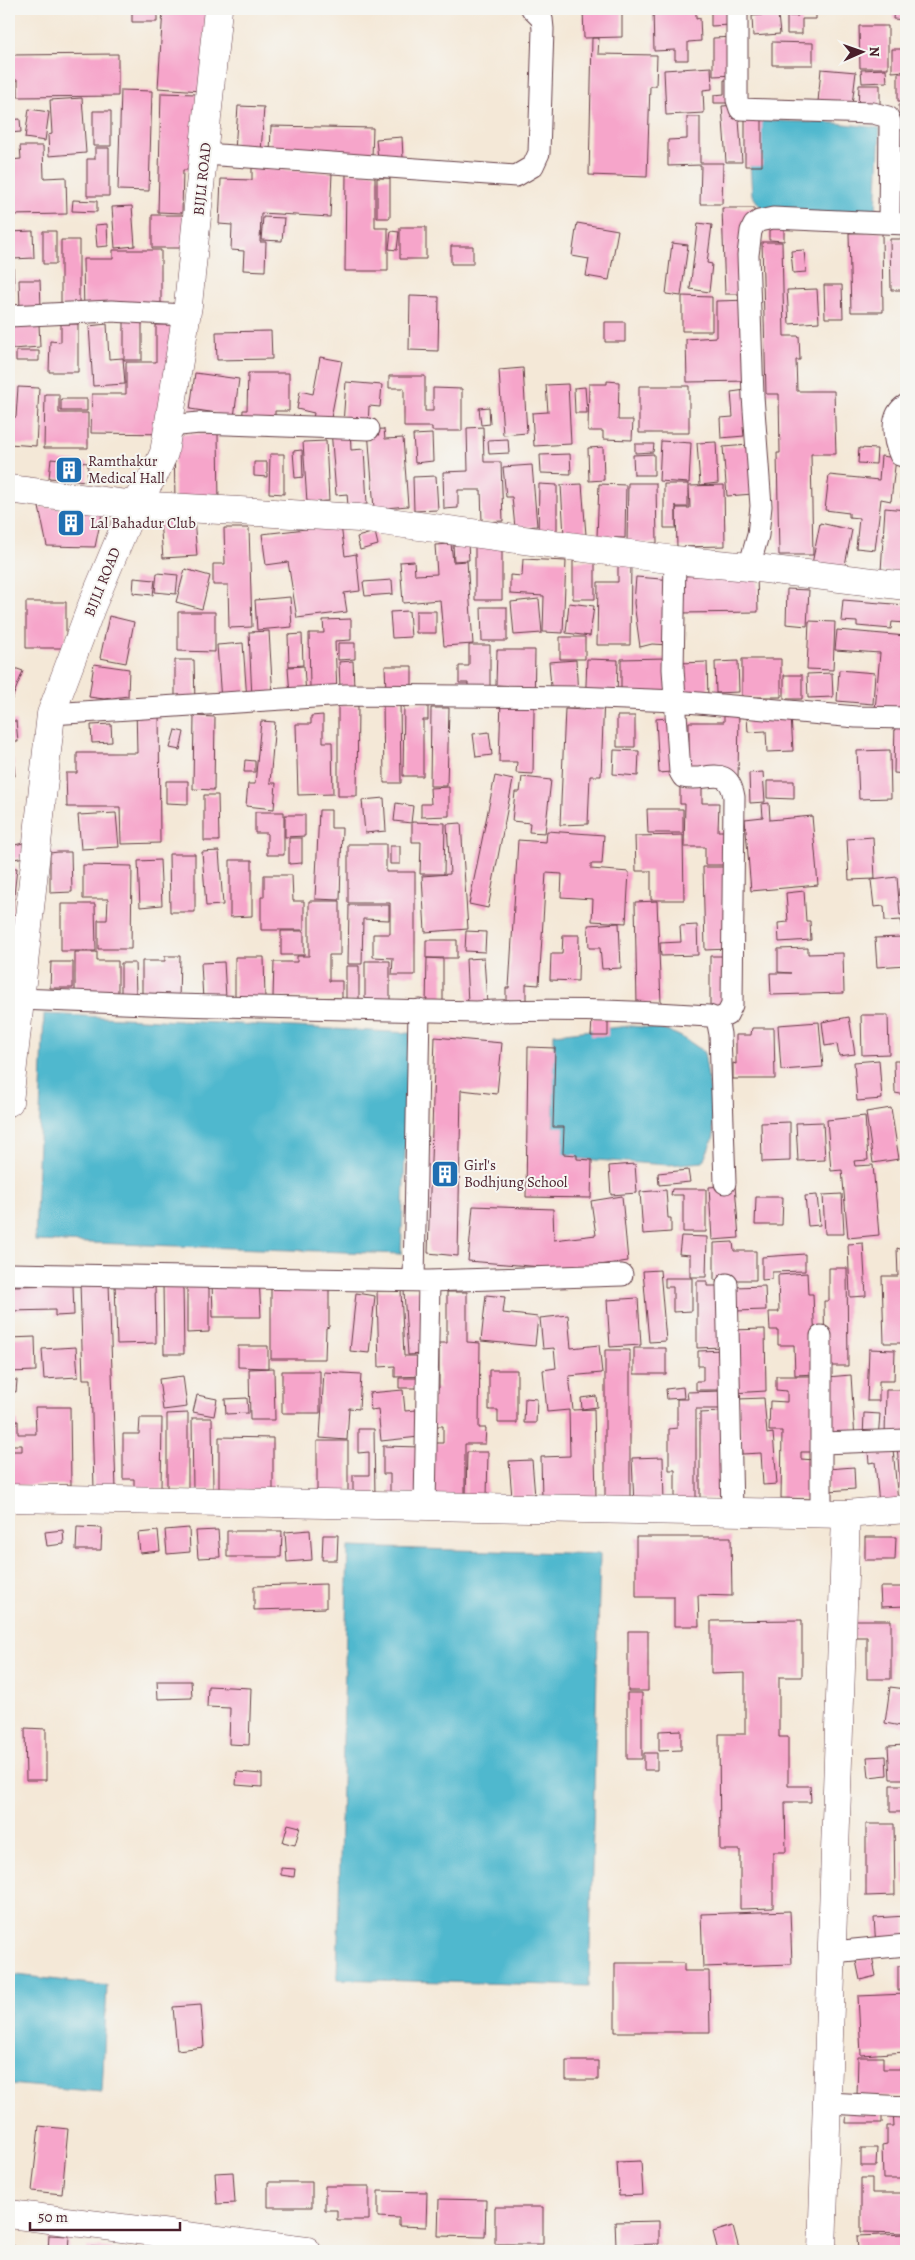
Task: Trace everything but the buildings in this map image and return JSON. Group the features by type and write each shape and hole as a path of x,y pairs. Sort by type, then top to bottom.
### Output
{"street":[{"name":"BIJLI ROAD","path":"9,1102 15,1013 51,714 92,605 134,505 154,475 164,453 170,426 186,315 205,154 218,9"},
{"path":"205,154 516,176 533,166 538,152 544,29 542,19 532,9"},
{"path":"737,9 737,100 740,109 873,113 888,117 890,122 898,223 773,218 759,221 750,231 748,255 753,396 762,506 758,535 749,566"},
{"path":"9,316 111,311 186,315"},
{"path":"906,405 896,417 894,433 900,455 906,457"},
{"path":"170,426 199,423 369,429"},
{"path":"9,489 134,505 359,518 675,560 749,566 906,586"},
{"path":"15,1013 174,1005 647,1013 709,1016 717,1019 727,1014 732,1005 734,797 732,785 728,779 719,776 688,779 683,778 680,772 673,669 675,560"},
{"path":"51,714 346,695 575,697 676,701 856,717 906,718"},
{"path":"419,1010 425,1506"},
{"path":"717,1019 720,1034 725,1183"},
{"path":"9,1274 422,1280 622,1275"},
{"path":"727,1284 732,1512"},
{"path":"821,1336 822,1443 834,1513 832,1952 822,2251"},
{"path":"822,1443 906,1440"},
{"path":"9,1498 732,1512 834,1513 906,1509"},
{"path":"832,1952 906,1945"},
{"path":"828,2103 906,2107"},
{"path":"9,2214 307,2251"}],"water":[{"path":"754,120 835,123 880,128 876,212 870,220 762,209 752,195 750,164"},
{"path":"44,1014 410,1033 401,1254 35,1241"},
{"path":"630,1026 669,1032 685,1039 704,1052 714,1136 703,1162 668,1165 553,1157 554,1034"},
{"path":"348,1547 600,1554 589,1986 337,1979"},
{"path":"9,1974 107,1986 102,2092 9,2084"}],"place":[{"name":"Ramthakur Medical Hall","path":"69,470"},
{"name":"Lal Bahadur Club","path":"71,523"},
{"name":"Girl's Bodhjung School","path":"445,1174"}]}
